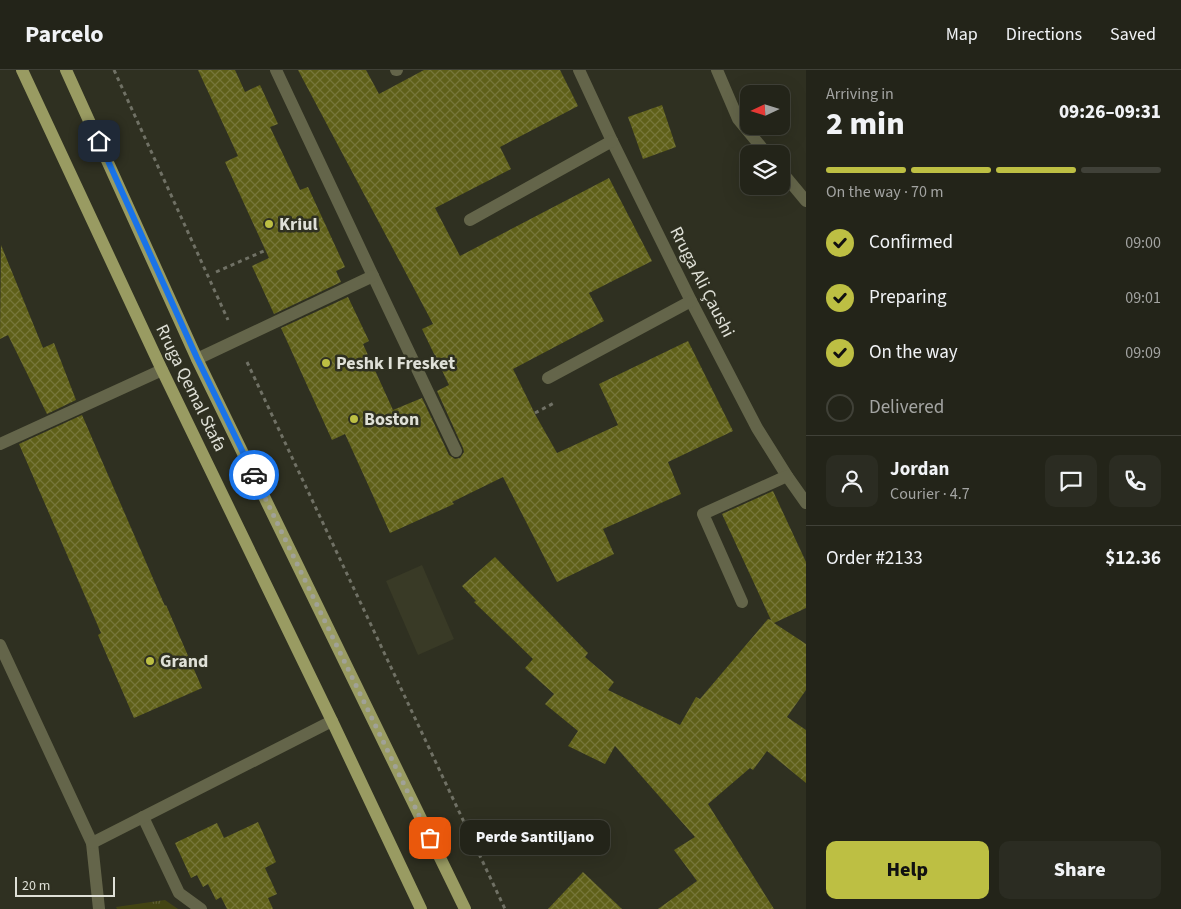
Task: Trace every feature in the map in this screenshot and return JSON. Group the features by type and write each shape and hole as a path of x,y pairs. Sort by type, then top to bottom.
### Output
{"main road":[{"name":"Rruga Qemal Stafa","path":"22,70 162,370 421,909"},
{"name":"Rruga Qemal Stafa","path":"66,70 197,358 465,909"}],"street":[{"path":"276,70 456,451"},
{"name":"Rruga Ali Çaushi","path":"579,70 691,301 757,428 806,503"},
{"path":"718,70 738,119 760,145"},
{"path":"470,220 612,141"},
{"path":"790,182 806,201"},
{"path":"197,358 372,276"},
{"path":"548,378 691,301"},
{"path":"0,444 162,370"},
{"path":"742,602 703,514 787,476"},
{"path":"0,645 92,843 100,909"},
{"path":"92,843 332,721"},
{"path":"144,817 179,893 201,909"}],"path":[{"path":"114,70 237,340 505,909"},
{"path":"216,272 266,250"}],"shaded area":[{"path":"422,565 454,639 418,655 386,581"}],"green space":[{"path":"165,900 178,909 117,909 116,907"}],"building":[{"path":"198,70 235,70 245,92 260,85 278,124 270,127 300,190 308,187 345,267 336,271 341,282 274,314 252,266 269,258 225,162 238,156"},
{"path":"298,70 366,70 379,94 424,70 560,70 578,106 500,147 511,169 435,208 460,256 609,178 652,261 589,293 604,321 513,369 557,453 618,425 599,384 688,341 733,431 668,462 681,494 603,529 614,554 557,582 503,477 452,502 454,504 390,533 345,434 332,440 281,328 348,297 369,341 363,344 393,410 422,398 449,455 455,459 460,458 464,452 437,391 449,385 422,329 433,324"},
{"path":"662,105 676,147 643,159 628,117"},
{"path":"1,245 43,348 54,343 76,400 47,414 8,335 0,339"},
{"path":"82,415 202,688 134,718 98,635 101,633 19,444"},
{"path":"773,491 806,562 806,608 774,623 806,644 806,690 787,717 806,730 806,783 767,751 753,770 750,768 708,804 774,909 658,909 697,881 674,850 695,837 615,746 605,764 568,746 578,731 545,704 554,694 525,668 533,659 474,602 476,601 462,586 495,557 588,653 585,657 614,682 608,690 680,725 696,697 700,699 768,619 771,620 722,514"},
{"path":"258,822 276,862 265,868 277,894 268,898 273,909 227,909 221,897 216,900 208,884 203,887 197,875 191,878 175,843 217,823 224,838"},
{"path":"583,872 622,909 548,909"}],"way so far":[{"path":"254,475 430,838"}],"place":[{"name":"Kriul","path":"269,224"},
{"name":"Peshk I Fresket","path":"326,363"},
{"name":"Boston","path":"354,419"},
{"name":"Grand","path":"150,661"},
{"name":"Perde Santiljano","path":"430,838"}],"route":[{"path":"99,141 197,358 254,475"}]}
